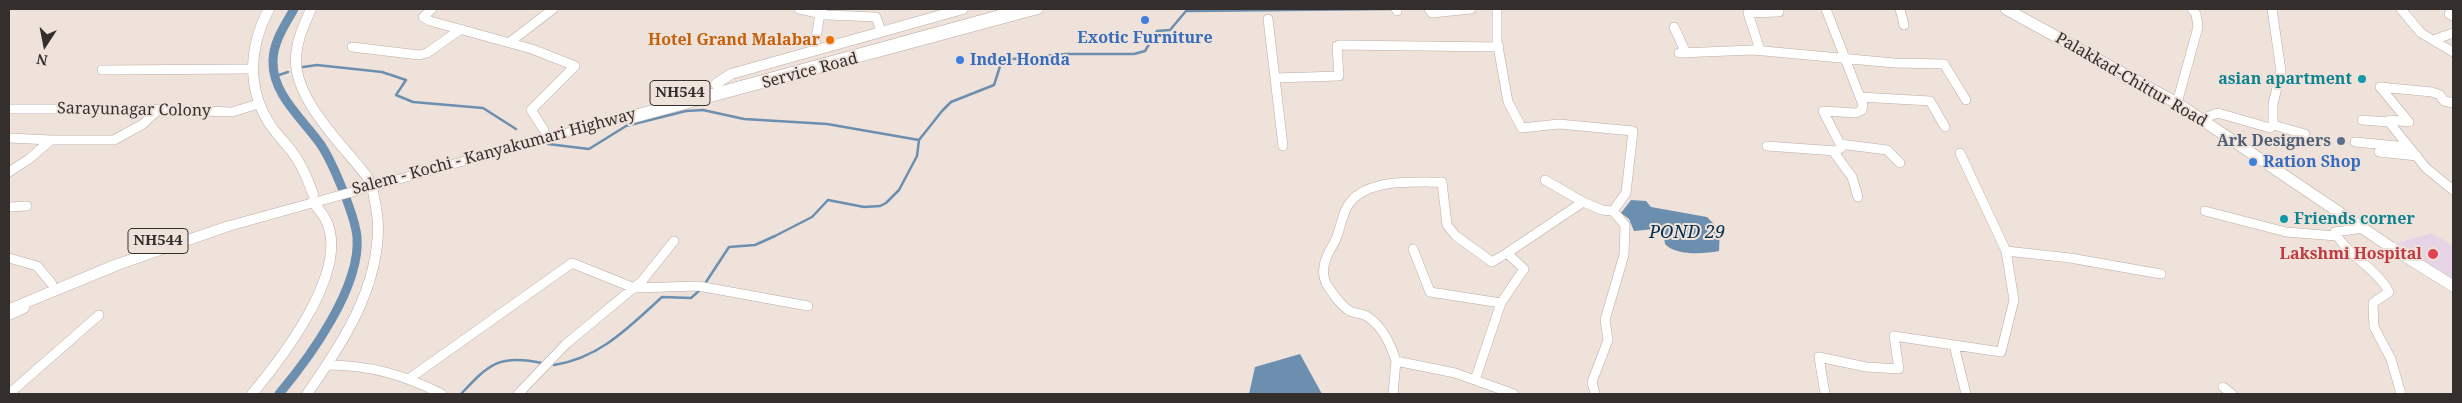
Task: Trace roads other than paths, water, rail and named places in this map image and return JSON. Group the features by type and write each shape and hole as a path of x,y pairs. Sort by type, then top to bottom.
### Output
{"highway":[{"name":"Salem - Kochi - Kanyakumari Highway","path":"9,310 74,282 227,226 313,198 544,130 991,9"},
{"name":"Salem - Kochi - Kanyakumari Highway","path":"370,182 580,128 1015,9"},
{"name":"Salem - Kochi - Kanyakumari Highway","path":"9,302 177,234 247,212 313,198"}],"main road":[{"name":"Palakkad-Chittur Road","path":"2006,9 2177,103 2453,286"}],"street":[{"path":"252,394 280,360 322,287 329,259 331,236 326,220 313,198 299,162 270,124 258,104 252,69 253,50 262,20 270,9"},
{"path":"307,394 354,320 376,259 378,228 370,182 305,98 298,79 295,55 302,23 311,9"},
{"path":"432,9 423,17 510,42 570,62 575,66 531,110 544,130"},
{"path":"510,42 553,9"},
{"path":"799,9 820,14 876,17 882,31"},
{"name":"Service Road","path":"716,84 731,74 949,11 963,9"},
{"name":"Service Road","path":"580,128 631,119 1038,9"},
{"path":"1429,9 1432,13 1471,9"},
{"path":"1497,9 1499,47 1508,102 1522,128 1559,124 1633,130 1626,193 1613,211"},
{"path":"1767,146 1832,151 1841,148 1823,111 1856,113 1862,110 1860,97 1826,9"},
{"path":"1900,9 1904,25"},
{"path":"2177,103 2184,85 2187,61 2196,37 2197,18 2192,9"},
{"path":"2272,9 2281,71 2273,104 2273,125"},
{"path":"2401,9 2421,33 2453,52"},
{"path":"1760,50 1748,13 1779,12"},
{"path":"814,50 820,14"},
{"path":"1268,19 1283,146"},
{"path":"1674,27 1682,53 1760,50 1894,63 1944,64 1966,100"},
{"path":"352,47 419,55 427,54 462,29"},
{"path":"2433,40 2453,33"},
{"path":"1275,78 1339,76 1337,46 1340,45 1499,47"},
{"path":"102,70 252,69"},
{"path":"2362,120 2408,122 2380,87 2432,92 2440,95 2444,101 2453,103"},
{"path":"1860,97 1930,101 1945,127"},
{"name":"Sarayunagar Colony","path":"9,110 232,112 258,104"},
{"path":"9,138 114,140 143,124 159,110"},
{"path":"2201,119 2218,114 2270,128 2273,125 2305,134"},
{"path":"2389,122 2408,147 2442,184 2453,190"},
{"path":"9,172 29,159 50,140"},
{"path":"2355,142 2408,147"},
{"path":"1840,144 1887,150 1900,163"},
{"path":"1832,151 1852,177 1858,197"},
{"path":"2379,152 2417,156"},
{"path":"1825,394 1819,357 1866,367 1899,369 1894,336 2001,352 2014,300 2006,252 1960,153"},
{"path":"1545,180 1582,202 1602,210 1613,211 1625,225 1624,255 1605,320 1608,340 1592,382 1595,394"},
{"path":"1393,394 1396,361 1389,341 1368,317 1350,311 1324,278 1323,266 1340,231 1347,206 1354,197 1385,184 1442,182 1447,225 1456,236 1492,262 1532,238 1582,202"},
{"path":"9,207 27,206"},
{"path":"2205,211 2248,224 2302,235 2336,236 2386,284 2389,292 2373,304 2374,327 2391,359 2401,394"},
{"path":"2336,236 2335,232 2364,228"},
{"path":"518,394 566,344 634,288 674,240"},
{"path":"1413,249 1430,292 1501,303"},
{"path":"2006,252 2070,258 2161,274"},
{"path":"1475,380 1501,303 1524,270 1522,265 1506,253"},
{"path":"9,258 38,266 52,284"},
{"path":"410,378 572,262 634,288 698,286 808,306"},
{"path":"2442,279 2453,292"},
{"path":"9,315 55,294 74,282"},
{"path":"12,393 99,315"},
{"path":"1954,345 1966,394"},
{"path":"1396,361 1455,373 1514,394"},
{"path":"327,365 356,365 410,378 442,394"},
{"path":"2223,387 2232,394"}],"water":[{"name":"POND 29","path":"1631,200 1646,201 1651,207 1707,217 1720,230 1719,251 1698,253 1676,251 1665,244 1664,237 1655,229 1634,231 1629,219 1621,213"},
{"path":"1300,354 1322,394 1249,394 1255,367"}],"waterway":[{"path":"279,394 305,361 342,299 351,277 356,257 357,237 348,203 331,164 321,145 283,96 274,73 275,47 294,9"},
{"path":"919,140 951,102 994,85 1002,60 1066,54 1134,54 1145,51 1157,31 1170,30 1186,11 1392,9"},
{"path":"303,67 317,65 382,72 406,80 396,95 413,102 483,108 516,129"},
{"path":"276,76 288,72"},
{"path":"548,144 589,149 626,126 686,111 703,110 744,119 827,124 919,140"},
{"path":"706,282 729,247 755,245 775,236 812,217 828,200 864,207 880,206 886,203 899,190 917,156 919,140"},
{"path":"554,365 586,356 613,340 662,297 691,298 701,289"},
{"path":"461,394 479,375 496,364 515,360 542,363"}],"place":[{"name":"Exotic Furniture","path":"1145,20"},
{"name":"Hotel Grand Malabar","path":"830,40"},
{"name":"Indel Honda","path":"960,60"},
{"name":"asian apartment","path":"2362,79"},
{"name":"Ark Designers","path":"2341,141"},
{"name":"Ration Shop","path":"2253,162"},
{"name":"Friends corner","path":"2284,219"},
{"name":"Lakshmi Hospital","path":"2433,254"}]}
